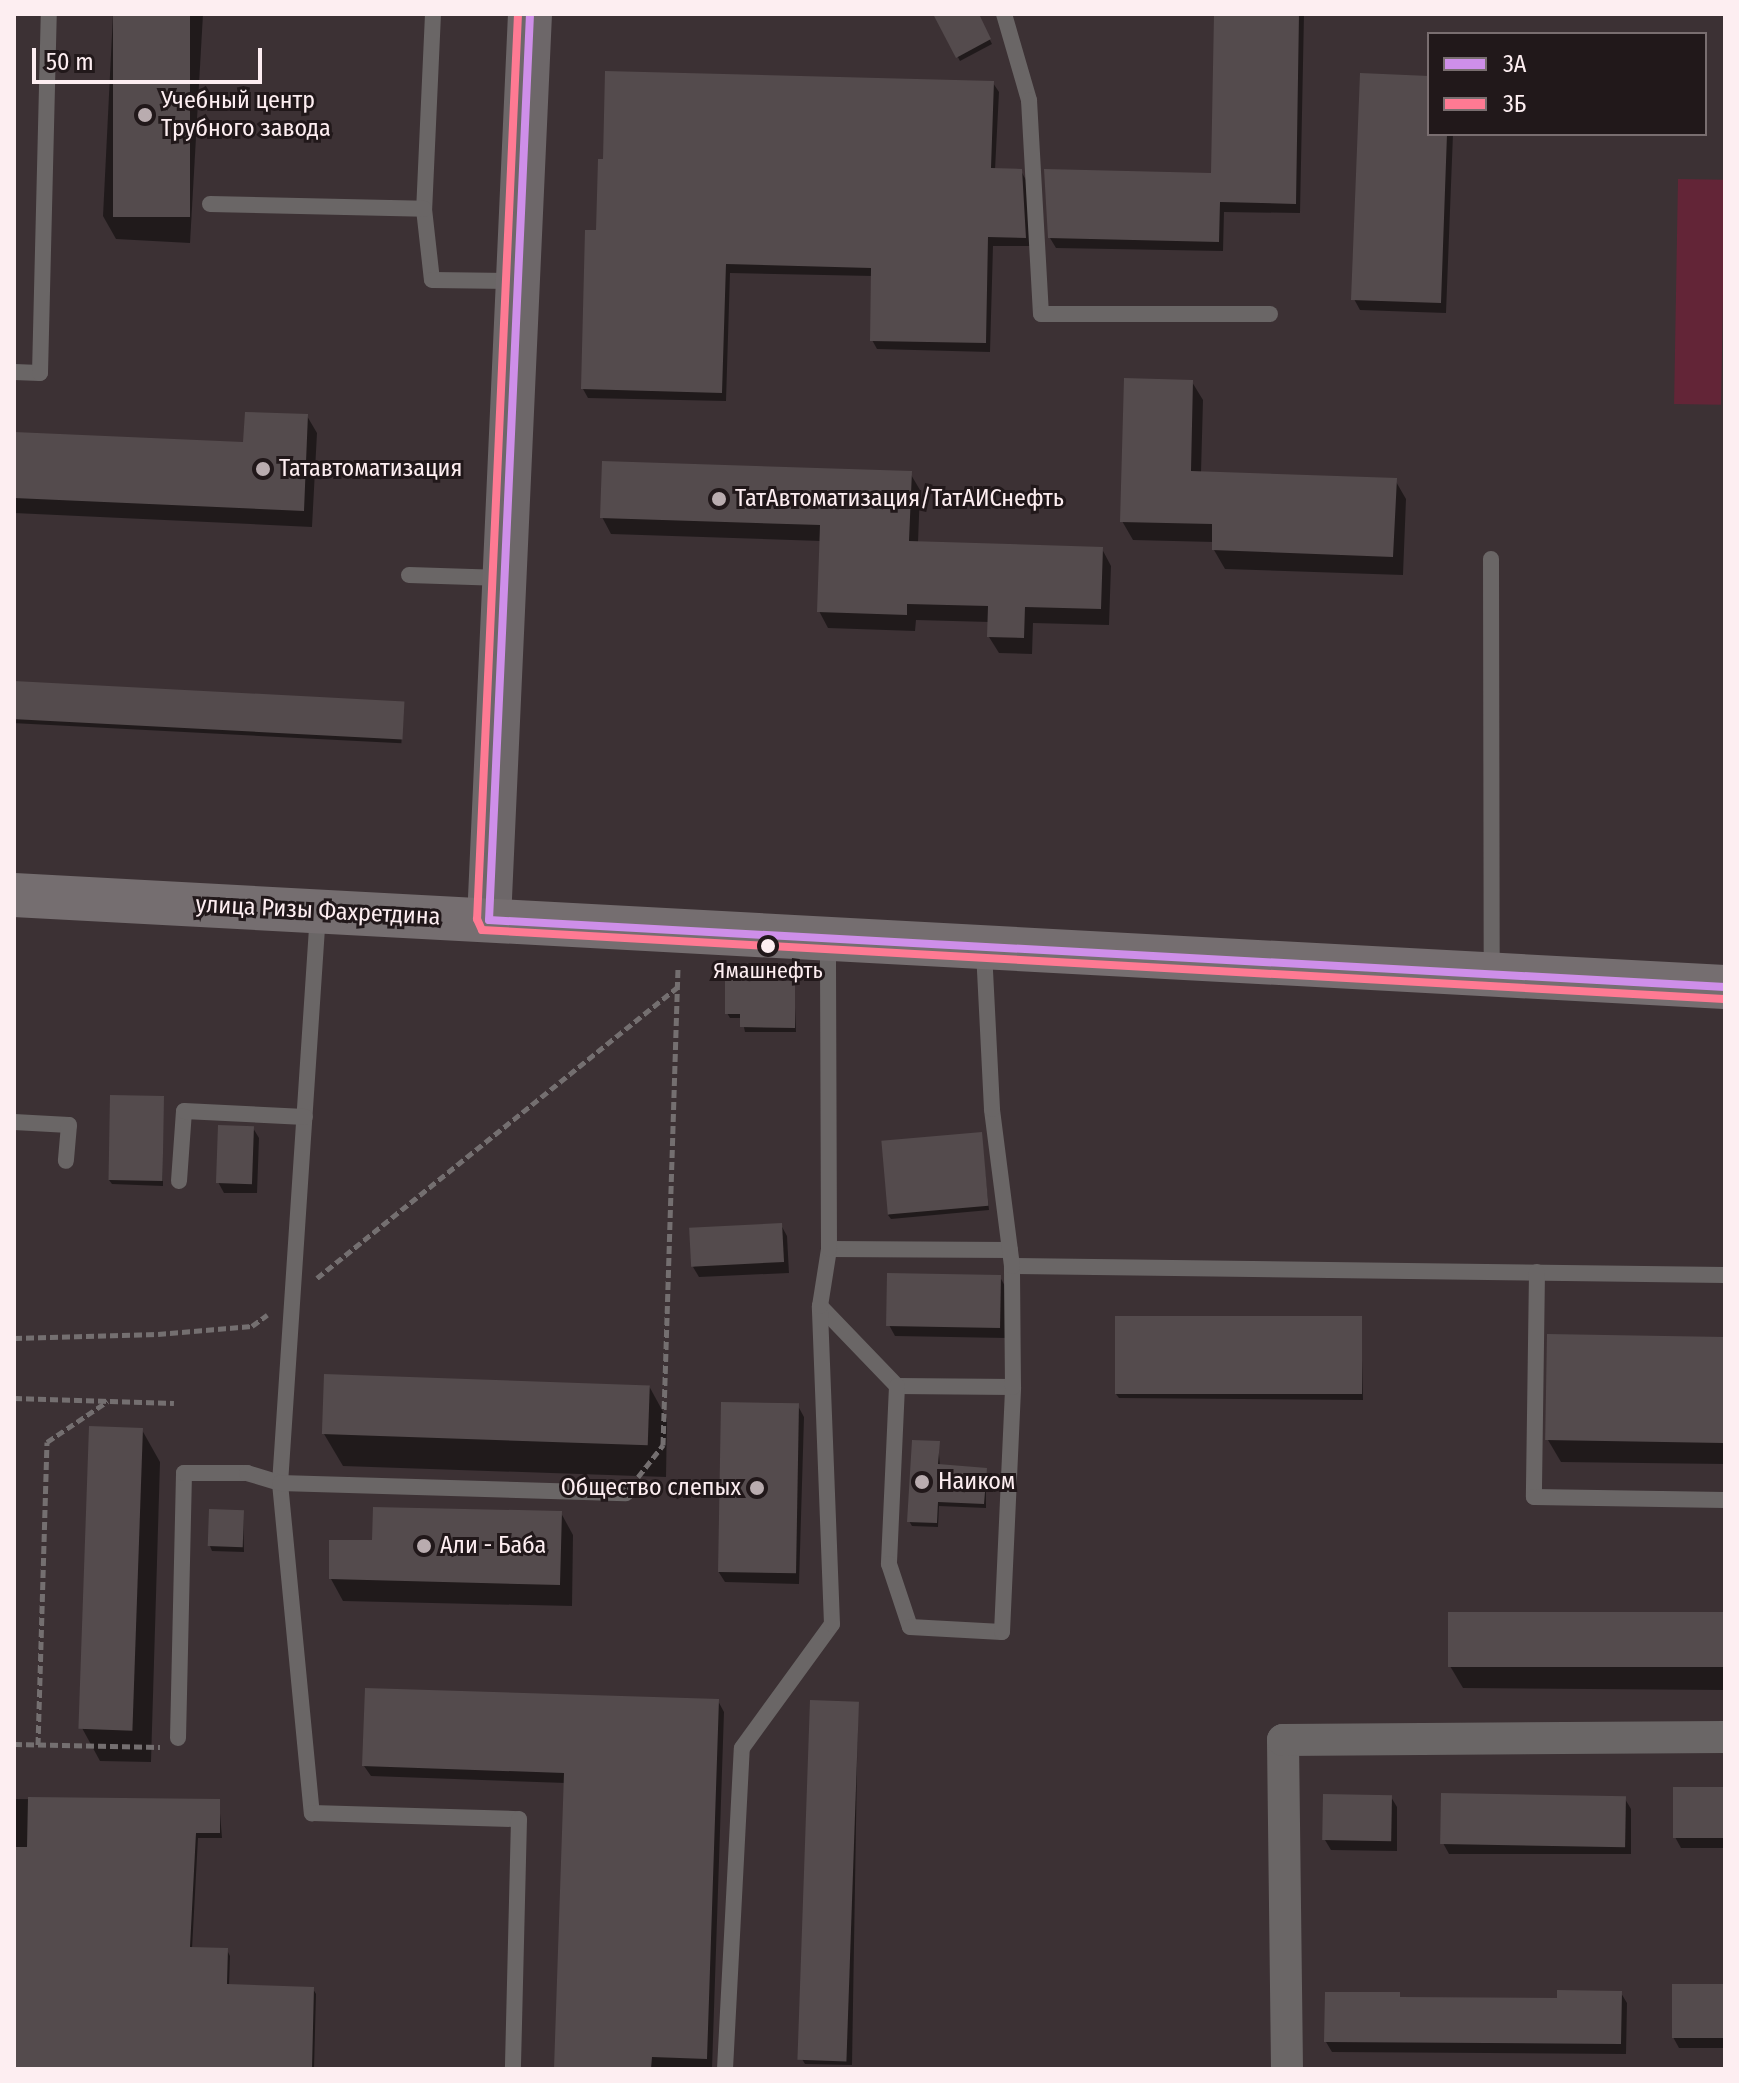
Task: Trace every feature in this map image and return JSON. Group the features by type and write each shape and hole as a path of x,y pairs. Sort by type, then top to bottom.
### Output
{"main road":[{"name":"улица Ризы Фахретдина","path":"14,895 1725,987"}],"street":[{"path":"489,920 530,14"},
{"path":"1287,2069 1283,1740 1725,1737"}],"lane":[{"path":"14,372 40,373 49,14"},
{"path":"433,14 424,209 432,280 518,281"},
{"path":"1004,14 1029,100 1041,314 1270,314"},
{"path":"210,204 424,209"},
{"path":"1491,559 1492,974"},
{"path":"409,575 505,578"},
{"path":"318,911 280,1483 312,1813 519,1819 513,2069"},
{"path":"725,2069 742,1748 832,1624 820,1306 829,1249 828,939"},
{"path":"897,1386 889,1564 910,1627 1002,1632 1013,1387 1011,1258 992,1109 984,949"},
{"path":"179,1181 184,1111 305,1117"},
{"path":"14,1122 69,1125 66,1161"},
{"path":"829,1249 1011,1258 1725,1275"},
{"path":"1537,1272 1534,1497 1725,1500"},
{"path":"820,1306 897,1386 1013,1387"},
{"path":"178,1738 184,1473 247,1473 280,1483 626,1493"}],"path":[{"path":"626,1493 663,1445 679,931"},
{"path":"14,1338 158,1334 252,1326 677,987"},
{"path":"14,1398 174,1403"},
{"path":"38,1745 47,1442 108,1401"},
{"path":"14,1744 157,1750 178,1738"}],"shaded area":[{"path":"1678,179 1725,180 1721,405 1674,404"}],"building":[{"name":"Учебный центр Трубного завода","path":"113,14 190,14 190,217 113,217"},
{"path":"933,14 979,14 991,39 956,58"},
{"path":"1214,14 1299,14 1296,204 1220,202 1219,242 1048,238 1044,169 1211,173"},
{"path":"605,71 994,81 991,168 1022,169 1026,238 988,237 986,343 870,341 871,268 726,264 722,393 581,389 585,230 596,230 598,159 603,159"},
{"path":"1360,73 1427,76 1427,136 1447,136 1441,303 1351,300"},
{"path":"1124,378 1193,380 1191,471 1397,478 1393,557 1212,550 1212,524 1120,522"},
{"path":"245,412 308,414 304,511 14,498 14,432 243,442"},
{"path":"602,461 912,471 909,541 1103,547 1101,609 1025,607 1024,638 987,637 988,606 907,604 907,615 817,612 820,525 600,518"},
{"path":"14,681 404,701 402,739 14,719"},
{"path":"725,980 795,981 795,1028 740,1027 740,1014 725,1014"},
{"path":"110,1095 164,1096 163,1181 109,1180"},
{"path":"218,1125 254,1126 252,1184 216,1183"},
{"path":"982,1132 988,1206 888,1215 881,1141"},
{"path":"782,1223 784,1262 691,1267 689,1228"},
{"path":"887,1273 1001,1275 1000,1328 886,1326"},
{"path":"1115,1316 1362,1316 1362,1394 1115,1394"},
{"path":"1547,1334 1725,1337 1723,1443 1545,1440"},
{"path":"324,1374 650,1385 648,1445 322,1434"},
{"path":"721,1402 799,1403 796,1573 718,1572"},
{"path":"89,1426 143,1428 132,1731 78,1729"},
{"path":"912,1440 940,1441 938,1464 987,1468 984,1504 938,1502 937,1523 907,1522"},
{"path":"373,1507 562,1511 560,1585 329,1579 329,1540 372,1540"},
{"path":"209,1509 244,1510 243,1547 208,1546"},
{"path":"1448,1612 1725,1612 1725,1667 1448,1667"},
{"path":"365,1688 719,1699 707,2059 652,2057 651,2069 554,2069 564,1773 362,1766"},
{"path":"810,1700 859,1702 846,2061 797,2060"},
{"path":"1673,1787 1725,1787 1725,1838 1673,1838"},
{"path":"1441,1793 1626,1796 1625,1847 1440,1844"},
{"path":"1323,1794 1392,1795 1391,1841 1322,1840"},
{"path":"28,1797 220,1799 220,1833 196,1833 190,1947 228,1948 227,1984 314,1987 312,2069 14,2069 14,1847 27,1847"},
{"path":"1672,1984 1725,1984 1725,2038 1672,2038"},
{"path":"1557,1990 1622,1991 1621,2044 1324,2042 1325,1992 1400,1992 1400,1997 1557,1998"}],"transit line":[{"name":"3Б","path":"518,14 477,919 482,930 1724,999"},
{"name":"3А","path":"530,14 489,920 1725,987"}],"place":[{"name":"Учебный центр Трубного завода","path":"145,115"},
{"name":"Татавтоматизация","path":"263,469"},
{"name":"ТатАвтоматизация/ТатАИСнефть","path":"719,499"},
{"name":"Ямашнефть","path":"768,946"},
{"name":"Наиком","path":"922,1482"},
{"name":"Общество слепых","path":"757,1488"},
{"name":"Али - Баба","path":"424,1546"}]}
